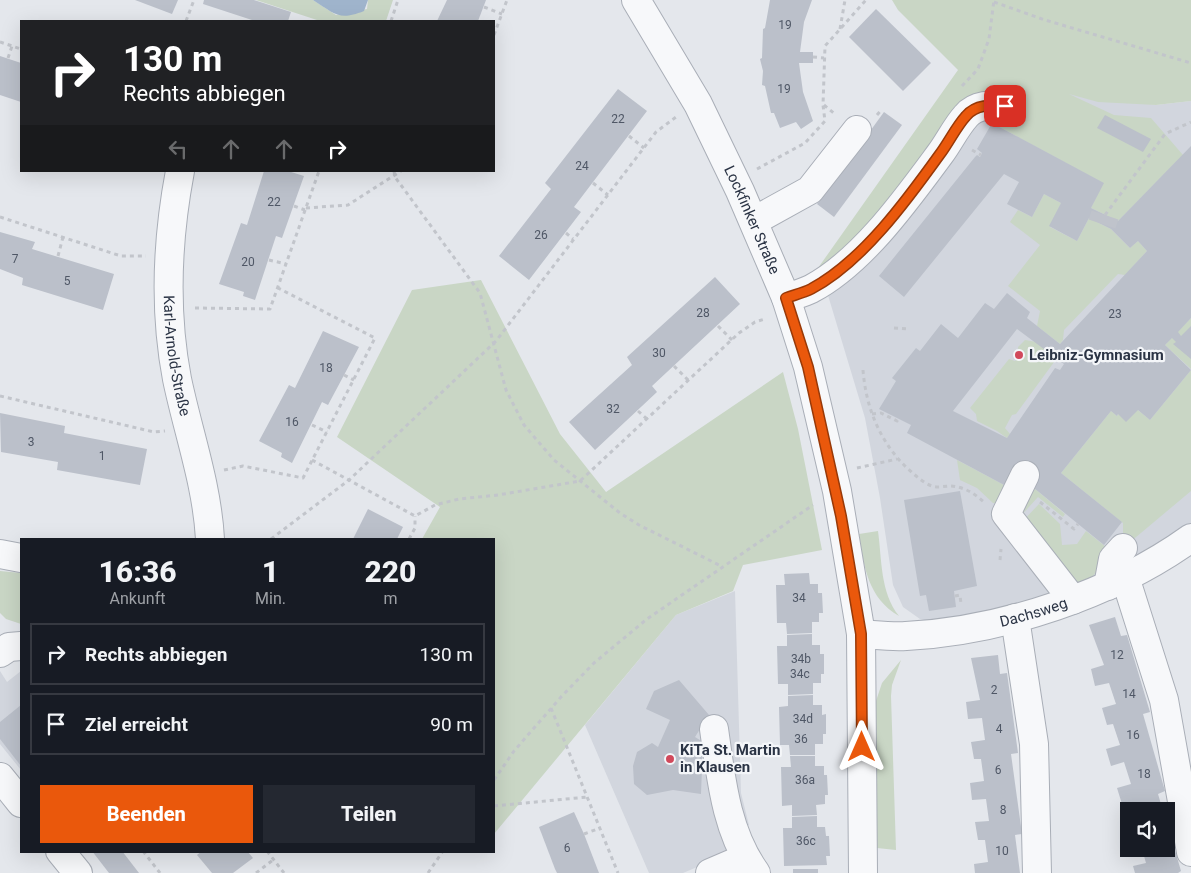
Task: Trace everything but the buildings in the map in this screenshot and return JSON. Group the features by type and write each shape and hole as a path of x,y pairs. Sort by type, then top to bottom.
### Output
{"street":[{"name":"Lockfinker Straße","path":"636,0 698,104 754,221 786,298 808,367 833,473 861,634 863,873"},
{"path":"786,298 812,289 840,269 863,248 929,169 966,116 975,109 988,104 1005,106"},
{"path":"754,221 810,190 857,121"},
{"name":"Karl-Arnold-Straße","path":"180,172 169,257 169,326 190,438 208,507 210,538"},
{"path":"1025,475 1010,519 1072,600"},
{"name":"Dachsweg","path":"861,634 906,636 956,630 1015,618 1072,600 1117,582 1169,554 1191,538"},
{"path":"1123,548 1113,559 1117,582 1164,700 1191,852"},
{"path":"0,554 20,558"},
{"path":"1015,618 1034,744 1037,873"},
{"path":"710,873 750,866 725,801 714,729"},
{"path":"0,777 20,802"},
{"path":"62,853 78,873"}],"path":[{"path":"186,20 194,0"},
{"path":"391,20 398,0"},
{"path":"495,33 507,0"},
{"path":"840,29 844,0"},
{"path":"770,164 806,143 825,121 823,105 825,46 866,0"},
{"path":"994,0 1045,20 1191,63"},
{"path":"484,8 502,14"},
{"path":"0,42 20,49"},
{"path":"8,58 12,46"},
{"path":"813,57 825,58"},
{"path":"823,105 857,121 882,109"},
{"path":"271,538 349,480 491,343 496,341 656,132 677,116"},
{"path":"1105,215 1165,134 1191,122"},
{"path":"630,136 644,148"},
{"path":"185,308 270,309 318,172"},
{"path":"394,172 395,177 480,293 486,308 491,343 506,390 524,426 554,460 639,525 721,566"},
{"path":"294,206 305,209 348,205 395,177 400,172"},
{"path":"593,183 608,195"},
{"path":"0,217 121,256 169,257"},
{"path":"566,233 574,239"},
{"path":"58,256 63,237"},
{"path":"269,260 286,264"},
{"path":"230,469 243,466 303,478 375,338 278,288"},
{"path":"415,516 435,505 459,498 498,495 580,481 745,328 766,319"},
{"path":"718,326 732,340"},
{"path":"894,328 909,329"},
{"path":"674,366 688,381"},
{"path":"863,370 864,389 883,441 898,459 924,482 933,487 954,486 969,490 990,507 1010,519 1039,501 1074,529 1078,524"},
{"path":"344,375 354,380"},
{"path":"0,396 154,432 169,430 190,438"},
{"path":"638,410 647,419"},
{"path":"872,414 881,414 897,421 898,419"},
{"path":"312,425 327,432"},
{"path":"871,465 898,459"},
{"path":"312,460 415,516"},
{"path":"495,779 514,751 551,708 594,663 647,619 721,566 812,505 820,503"},
{"path":"410,538 415,528 415,516"},
{"path":"551,708 618,873"},
{"path":"495,806 587,797"},
{"path":"584,834 600,828"},
{"path":"145,853 160,873"},
{"path":"268,853 284,873"},
{"path":"428,873 442,853"},
{"path":"256,873 273,860"}],"shaded area":[{"name":"Leibniz-Gymnasium","path":"1051,88 1156,105 1191,101 1191,523 1164,543 1103,576 1012,607 933,622 920,619 903,607 893,585 880,498 865,418 827,292 962,130"},
{"name":"KiTa St. Martin in Klausen","path":"735,591 741,793 749,825 727,835 728,850 721,857 683,873 649,873 585,725 676,615"},
{"path":"0,671 7,682 20,672 20,769 0,744"}],"green space":[{"path":"256,0 313,0 336,15 367,9 368,0 393,0 386,20 317,20"},
{"path":"892,0 1191,0 1191,101 1156,105 1098,102 1069,94 1114,115 1151,118 1183,155 1118,221 1091,208 1103,183 992,123 1005,106 962,130 890,228 818,268 958,70 898,10"},
{"path":"1044,194 1061,203 1050,227 1077,241 1089,218 1111,229 1130,248 1138,241 1147,251 1125,275 1118,274 1064,330 1063,340 1060,344 1037,326 1040,311 1008,286 1040,245 1010,222 1018,210 1032,217"},
{"path":"481,280 560,434 606,492 783,372 798,429 822,550 743,565 733,591 676,615 495,833 495,538 423,538 440,507 337,437 412,290"},
{"path":"1191,318 1191,369 1165,345"},
{"path":"1025,340 1037,342 1057,358 1016,414 1012,415 1005,428 1010,434 1007,438 977,421 976,414 970,408 1009,359 1015,361 1019,357 1018,347"},
{"path":"1191,370 1191,491 1123,548 1123,523 1061,473 1111,411 1117,416 1128,402 1150,420"},
{"path":"957,460 1006,486 998,504 993,503 977,488 960,480"},
{"path":"1029,484 1065,514 1063,517 1038,497 1018,519"},
{"path":"1039,504 1060,524 1062,545 1077,544 1086,531 1111,551 1091,579 1070,586 1021,523"},
{"path":"878,531 885,586 888,597 899,616 880,600 874,591 869,581 863,558 859,534"},
{"path":"0,571 20,573 20,624 6,619 0,613"},
{"path":"901,660 892,685 891,696 896,850 877,848 875,704 882,683"}],"water":[{"path":"313,0 368,0 364,11 343,16 332,12"}],"tunnel":[{"path":"1102,224 1105,215"}],"place":[{"name":"Leibniz-Gymnasium","path":"1019,355"},
{"name":"KiTa St. Martin in Klausen","path":"670,759"}],"route":[{"path":"862,747 861,634 837,491 808,367 786,298 812,289 840,269 863,248 897,210 929,169 966,116 975,109 988,104 1005,106"}]}
